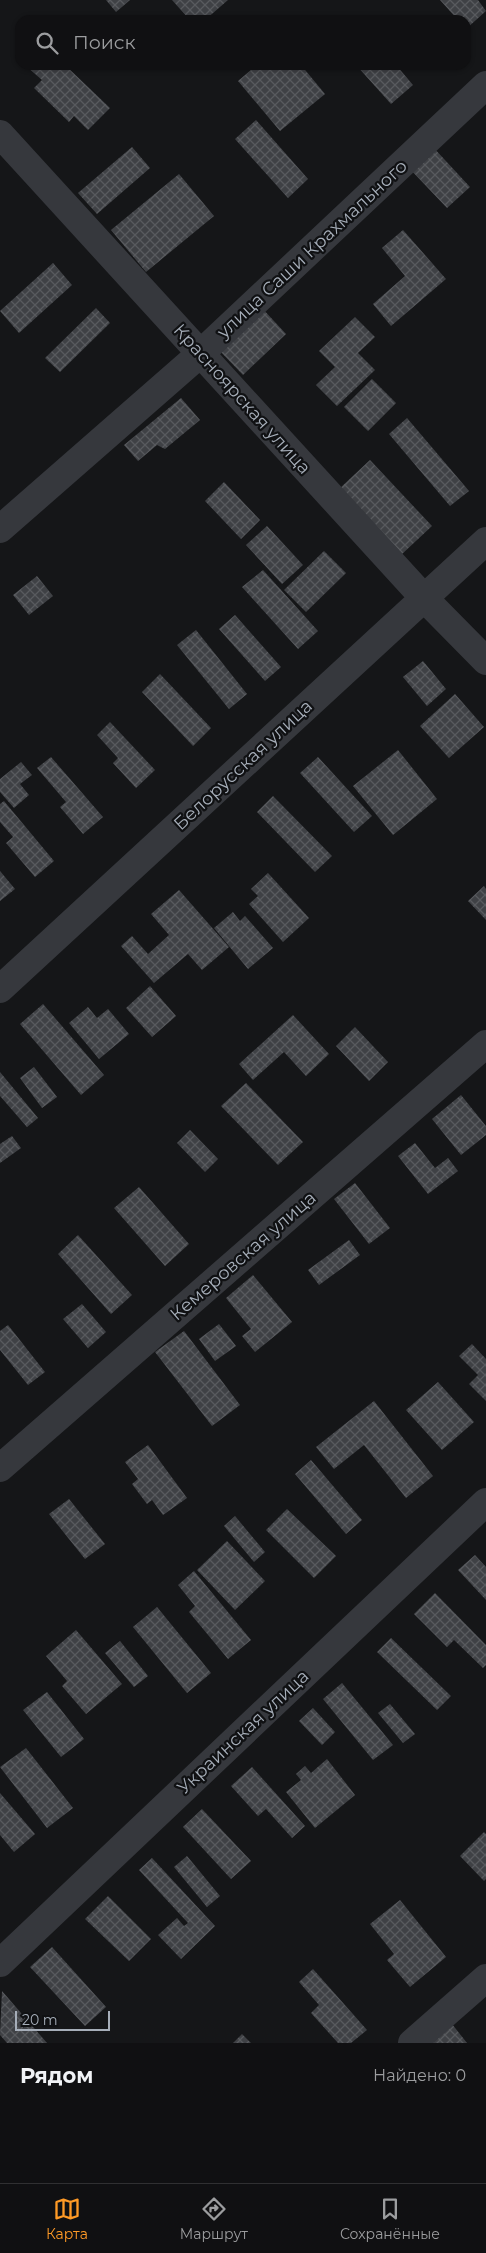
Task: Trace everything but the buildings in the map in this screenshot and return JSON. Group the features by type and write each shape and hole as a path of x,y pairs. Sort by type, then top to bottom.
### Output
{"street":[{"name":"улица Саши Крахмального","path":"0,529 200,354 486,85"},
{"name":"Красноярская улица","path":"0,134 424,598 486,661"},
{"name":"Белорусская улица","path":"0,989 486,541"},
{"name":"Кемеровская улица","path":"0,1468 486,1044"},
{"name":"Украинская улица","path":"0,1963 486,1502"},
{"path":"412,2043 486,1978"}]}
